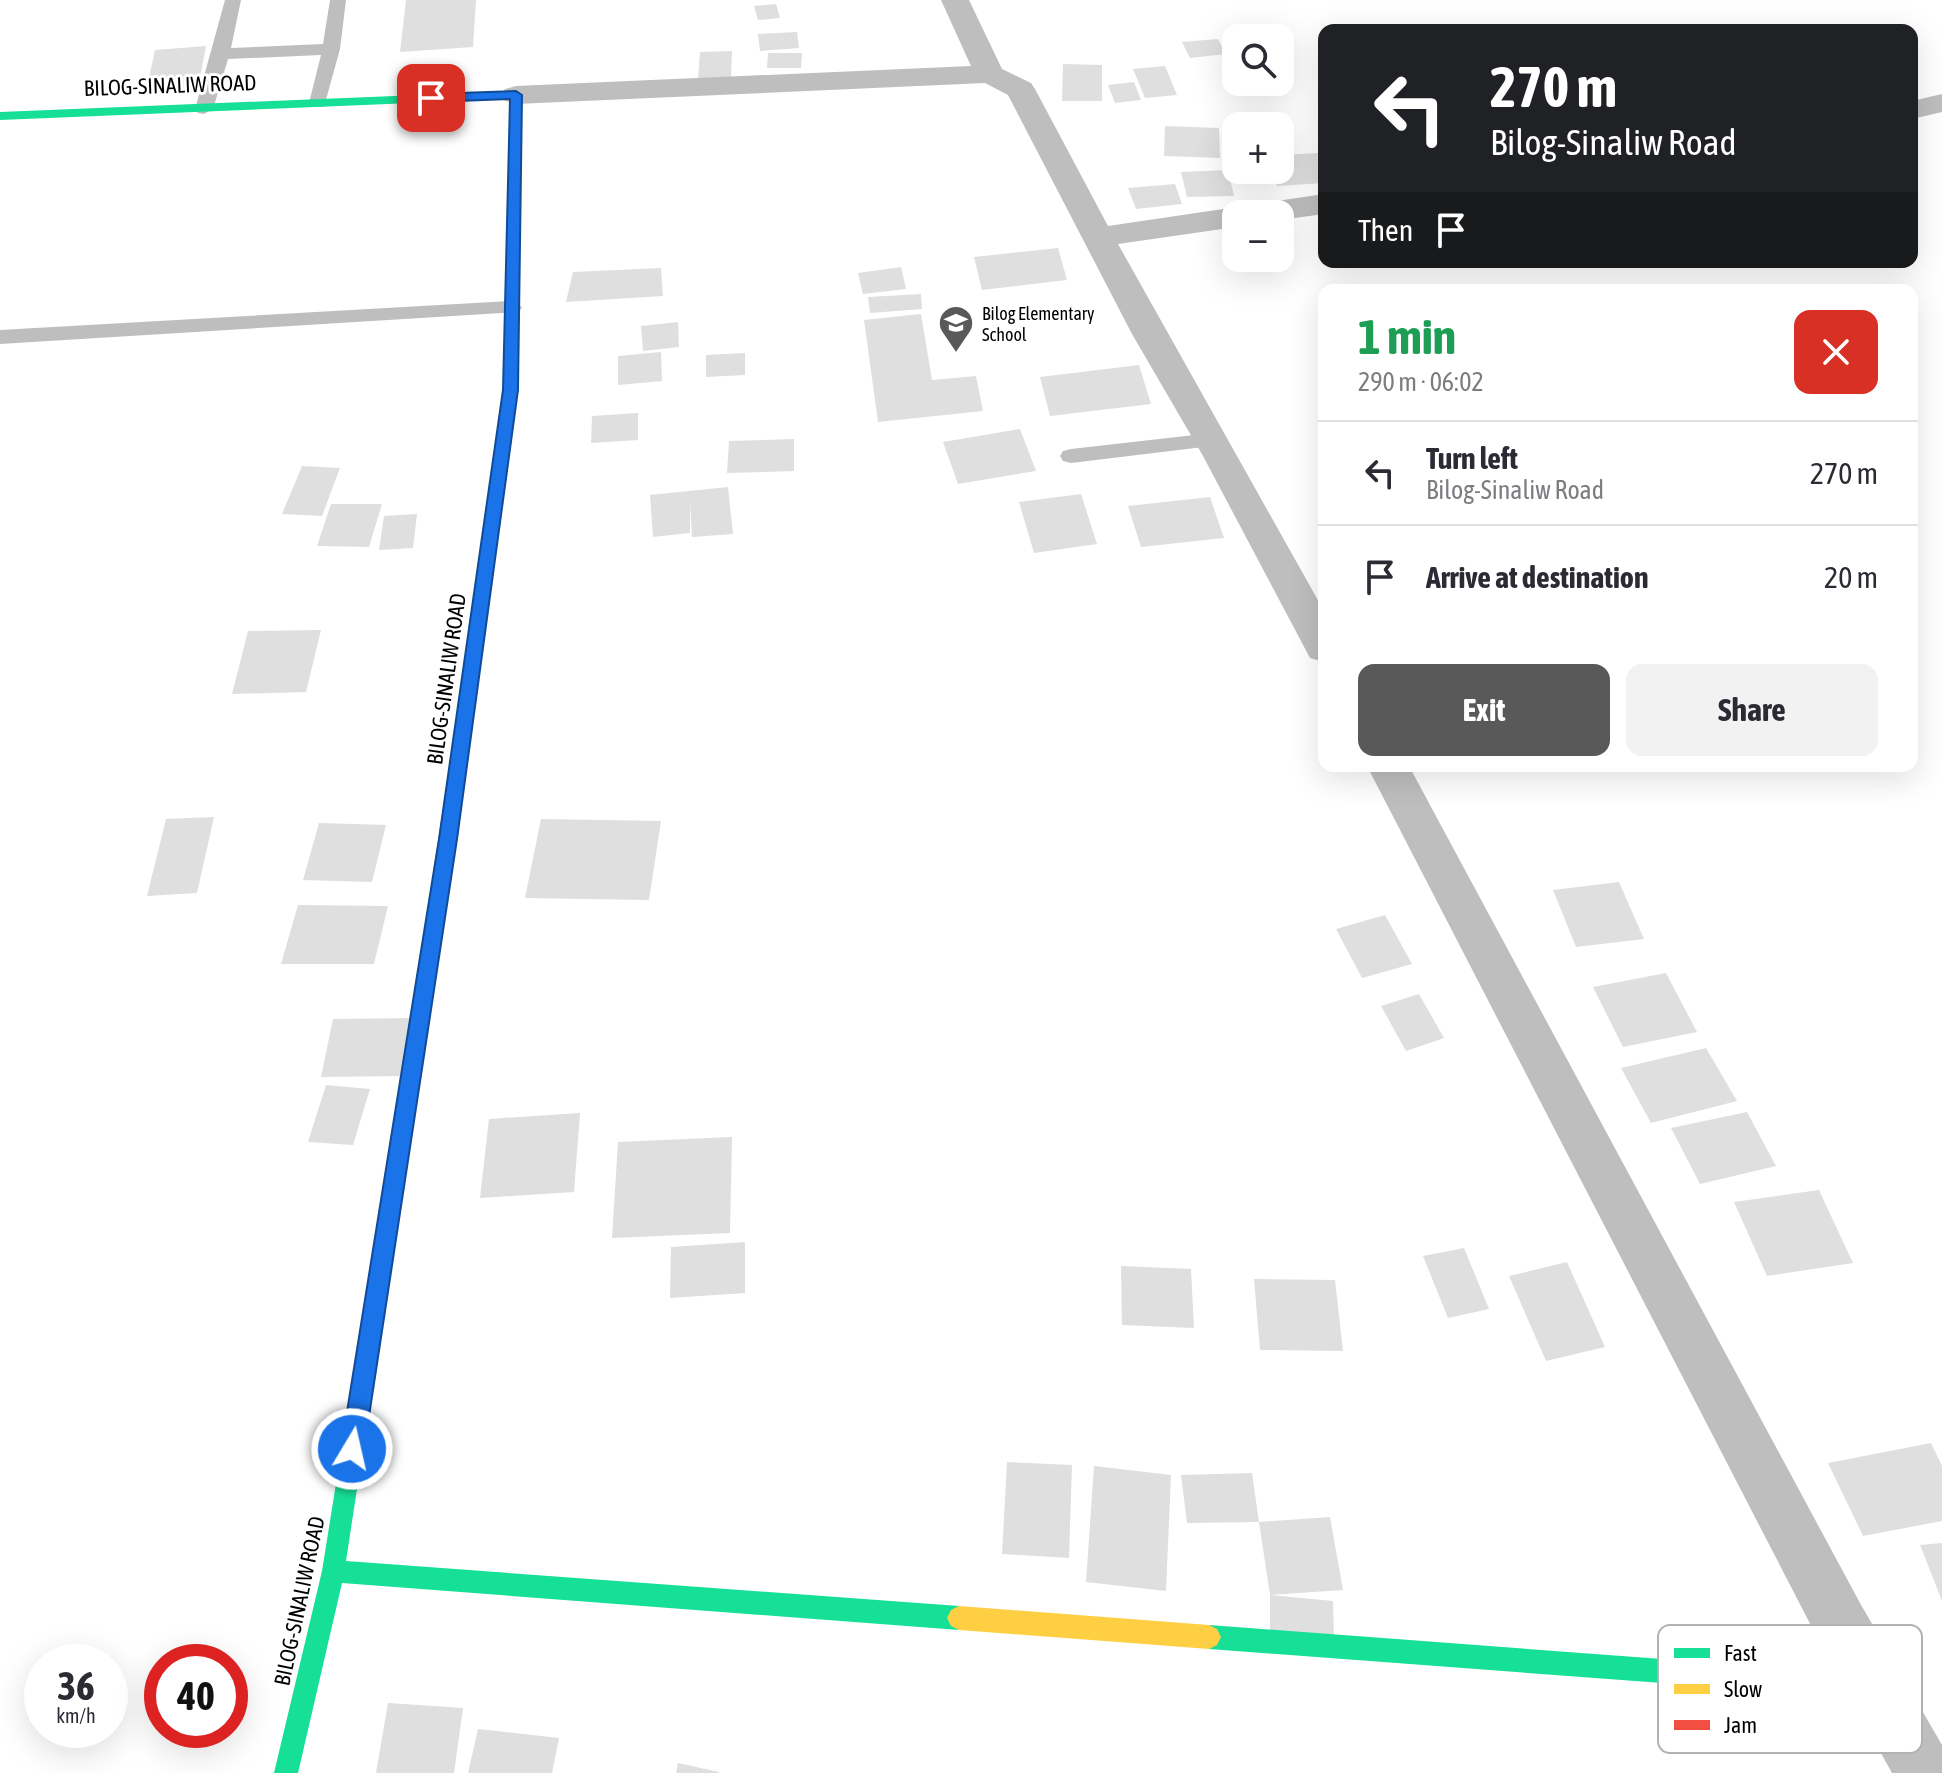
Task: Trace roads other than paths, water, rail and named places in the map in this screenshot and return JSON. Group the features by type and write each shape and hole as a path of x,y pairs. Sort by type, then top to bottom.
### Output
{"street":[{"path":"955,0 990,74"},
{"path":"516,95 990,74 1020,89 1149,334 1212,440 1318,636"},
{"name":"BILOG-SINALIW ROAD","path":"0,116 516,95 511,390 457,777 333,1571 286,1773"},
{"path":"1918,109 1942,103"},
{"path":"1294,208 1318,205"},
{"path":"1100,237 1222,219"},
{"path":"1391,772 1842,1625"},
{"path":"333,1571 1658,1671"},
{"path":"1913,1753 1925,1773"}],"lane":[{"path":"204,109 233,0"},
{"path":"318,103 331,49 338,0"},
{"path":"221,54 331,49"},
{"path":"0,337 512,307"},
{"path":"1071,456 1212,440"}],"place":[{"name":"Bilog Elementary School","path":"956,354"}]}
